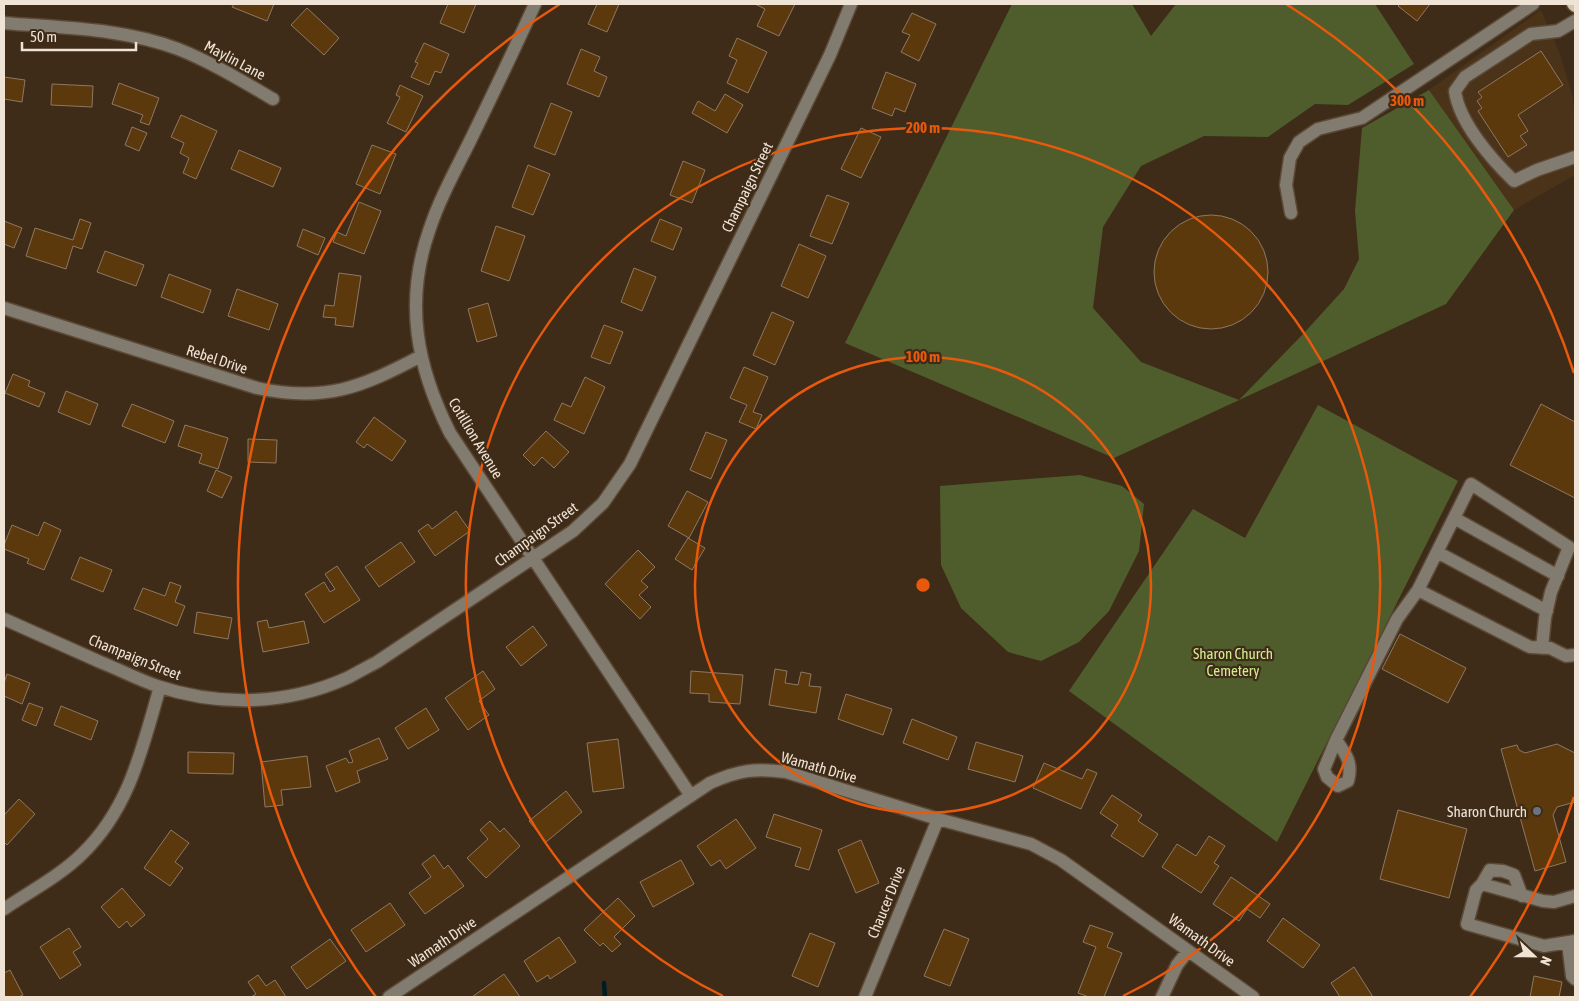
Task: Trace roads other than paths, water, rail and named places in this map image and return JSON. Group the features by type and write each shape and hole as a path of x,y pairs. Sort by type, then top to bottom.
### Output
{"street":[{"name":"Cotillion Avenue","path":"534,4 512,54 452,176 428,233 420,264 416,296 417,329 421,356 426,378 450,433 691,796"},
{"name":"Champaign Street","path":"4,619 160,687 206,698 239,701 287,696 316,690 347,678 377,662 534,558 585,521 613,491 630,464 825,64 851,4"},
{"path":"1291,213 1286,185 1290,158 1299,142 1318,129 1362,118 1533,4"},
{"path":"1575,21 1558,31 1531,34 1465,77 1455,90 1456,103 1465,122 1502,169 1514,181 1537,170 1575,157"},
{"name":"Maylin Lane","path":"4,23 108,32 152,41 176,48 210,63 273,99"},
{"name":"Rebel Drive","path":"4,308 271,391 300,394 342,390 370,382 421,356"},
{"path":"1336,740 1397,619 1418,590 1472,484 1569,547 1551,592 1542,648"},
{"path":"1454,518 1558,576"},
{"path":"1437,552 1547,611"},
{"path":"1418,590 1530,647 1550,648 1566,656 1575,655"},
{"path":"4,909 81,855 107,825 122,802 134,776 160,687"},
{"name":"Wamath Drive","path":"389,997 710,783 740,771 764,769 786,772 938,819 1042,848 1253,997"},
{"name":"Chaucer Drive","path":"865,997 938,819"},
{"path":"1522,896 1514,875 1503,870 1490,870 1476,890 1467,924 1544,946 1572,942 1572,976 1575,979"},
{"path":"1482,884 1543,901 1554,902 1575,896"},
{"path":"1162,997 1177,965 1188,951"}],"waterway":[{"path":"604,983 605,997"}],"place":[{"name":"Sharon Church","path":"1537,811"}],"park label":[{"name":"Sharon Church Cemetery","path":"1233,662"}]}
